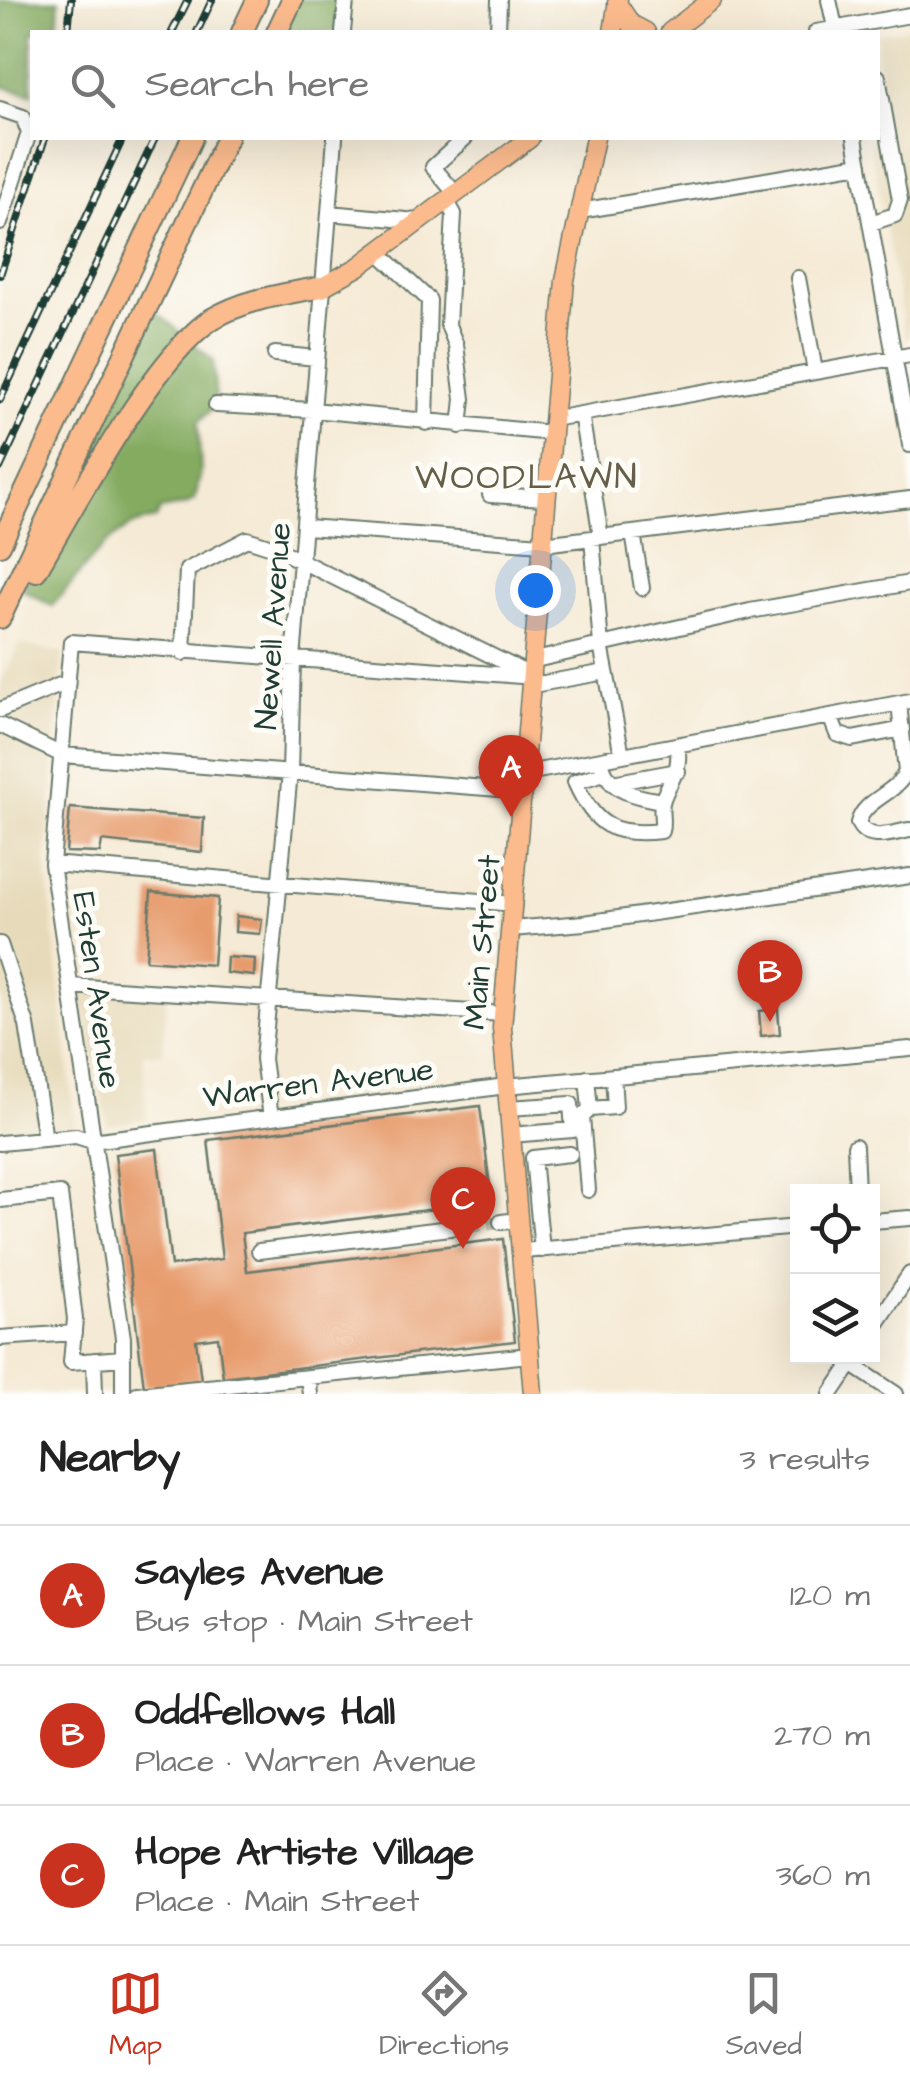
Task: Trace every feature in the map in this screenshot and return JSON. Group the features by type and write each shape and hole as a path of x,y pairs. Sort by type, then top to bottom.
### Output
{"highway":[{"path":"243,30 257,0"},
{"path":"277,30 292,0"},
{"path":"0,545 191,140"},
{"path":"0,618 226,140"},
{"path":"0,633 128,421 185,342 212,320 247,303 322,287"}],"main road":[{"path":"673,30 712,0"},
{"path":"613,30 618,1"},
{"path":"618,1 629,22 643,30"},
{"path":"322,287 527,140"},
{"name":"Main Street","path":"533,1394 532,1251 520,1223 526,1185 510,1135 503,1014 526,782 566,280 595,140"}],"street":[{"path":"343,30 346,0"},
{"path":"498,30 499,0"},
{"path":"829,0 836,30"},
{"path":"841,30 910,15"},
{"path":"871,224 896,215 900,200 880,90"},
{"path":"0,109 23,117 29,133 0,222"},
{"name":"Newell Avenue","path":"271,1118 263,1059 290,772 294,660 335,140"},
{"path":"460,426 463,399 456,345 448,325 454,214 450,197 433,168 463,140"},
{"path":"856,140 871,224 903,357 910,445"},
{"path":"580,211 860,164"},
{"path":"329,213 417,221"},
{"path":"377,251 429,300 426,423"},
{"path":"798,278 815,371"},
{"path":"274,354 318,358"},
{"path":"216,406 313,410 460,426 553,426 581,414 903,357"},
{"path":"581,414 596,538 600,646 622,755"},
{"path":"490,495 547,498"},
{"path":"306,527 543,544 910,499"},
{"path":"633,533 642,588"},
{"path":"606,672 534,674 183,654 188,570 247,538 534,674 600,646 750,611 910,583"},
{"name":"Esten Avenue","path":"123,1394 123,1358 52,864 66,684 71,642 183,654"},
{"path":"0,710 66,684"},
{"path":"676,745 678,771 662,801 661,831 635,834 607,826 588,811 575,782 606,771 622,755 905,702 906,772 890,794 865,808 858,823 864,834 874,836 910,830"},
{"path":"830,716 838,734 852,739 903,729"},
{"path":"0,725 62,755 290,772 526,782 606,771 678,771"},
{"path":"606,771 626,794 662,801"},
{"path":"52,864 514,904"},
{"path":"511,928 584,923 910,876"},
{"path":"0,944 26,1025 45,1139"},
{"path":"70,986 503,1014"},
{"name":"Warren Avenue","path":"0,1143 76,1136 92,1141 506,1086 910,1049"},
{"path":"588,1190 582,1117 590,1109 616,1106 613,1076"},
{"path":"587,1078 590,1109"},
{"path":"508,1108 571,1104 573,1130 510,1135"},
{"path":"854,1146 856,1184"},
{"path":"526,1185 533,1158 570,1154"},
{"path":"0,1200 60,1194 74,1333 71,1362 123,1358"},
{"path":"880,1220 910,1218"},
{"path":"259,1251 467,1226"},
{"path":"532,1251 790,1228"},
{"path":"880,1319 910,1274"},
{"path":"0,1338 74,1333"},
{"path":"137,1394 279,1387 308,1376 530,1355"},
{"path":"94,1360 94,1394"},
{"path":"831,1394 851,1364"},
{"path":"859,1364 896,1394"},
{"path":"328,1374 330,1394"},
{"path":"308,1376 310,1394"}],"shaded area":[{"path":"910,28 910,338 906,339 869,140 880,140 880,34"},
{"path":"19,644 63,653 46,863 75,1126 0,1143 0,685"},
{"path":"79,990 166,995 163,1054 143,1054 146,1119 108,1125"}],"green space":[{"path":"0,0 59,0 57,30 30,30 30,94 0,86"},
{"path":"293,0 348,0 345,30 279,30"},
{"path":"149,306 213,360 216,404 198,423 201,472 195,499 186,505 160,510 156,519 124,530 85,566 52,606 23,590"}],"building":[{"path":"70,808 204,818 202,852 102,841 100,853 66,852"},
{"path":"151,892 218,898 213,965 146,960"},
{"path":"236,916 262,919 260,934 235,932"},
{"path":"227,957 255,959 254,976 226,973"},
{"path":"778,1009 780,1034 761,1036 759,1011"},
{"path":"480,1106 492,1202 242,1233 247,1271 503,1239 515,1341 223,1377 218,1337 196,1340 201,1380 144,1387 115,1154 157,1149 171,1266 222,1259 208,1140"}],"tunnel":[{"path":"467,1226 501,1222"}],"railway":[{"path":"68,30 71,0"},
{"path":"173,30 188,0"},
{"path":"198,30 212,0"},
{"path":"0,275 44,140"},
{"path":"0,400 122,140"},
{"path":"0,468 154,140"}],"place":[{"name":"Sayles Avenue","path":"511,817"},
{"name":"Oddfellows Hall","path":"770,1022"},
{"name":"Hope Artiste Village","path":"463,1249"}],"district":[{"name":"WOODLAWN","path":"527,476"}]}
